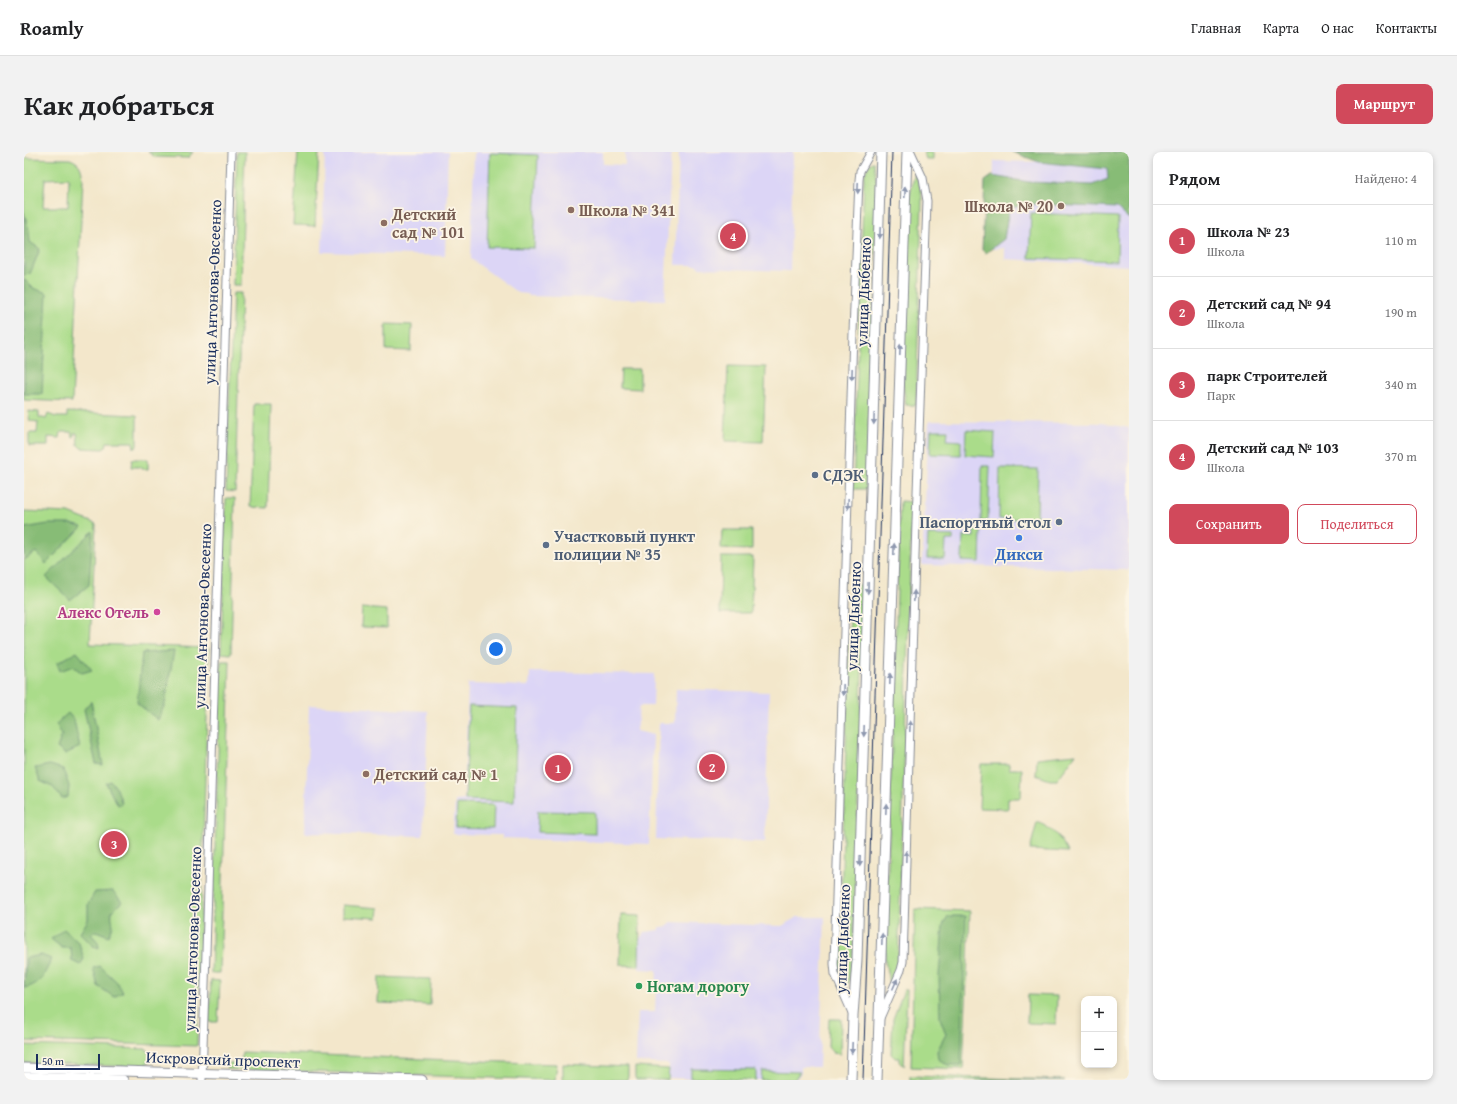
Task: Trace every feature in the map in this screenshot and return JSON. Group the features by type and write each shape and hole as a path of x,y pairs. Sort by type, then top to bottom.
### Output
{"main road":[{"name":"улица Дыбенко","path":"852,1080 881,194 881,152"},
{"path":"877,1080 907,152"},
{"name":"Искровский проспект","path":"24,1068 202,1077 422,1080"},
{"path":"24,1077 123,1080"}],"street":[{"name":"улица Антонова-Овсеенко","path":"202,1077 231,152"},
{"path":"853,1016 835,974 834,964 859,180 860,171 871,152"},
{"path":"879,1020 901,970 903,962 927,201 923,178 911,152"}],"shaded area":[{"name":"Детский сад № 101","path":"325,152 448,152 445,256 322,252"},
{"name":"Школа № 341","path":"474,152 603,152 603,164 625,165 625,152 671,152 665,300 529,296 528,294 518,293 471,259"},
{"path":"679,152 793,152 790,271 699,268 698,265 675,265"},
{"name":"Школа № 20","path":"994,161 1129,164 1129,266 1005,259 1005,248 992,249"},
{"path":"929,421 1101,423 1129,428 1129,570 922,565"},
{"path":"530,672 654,674 653,706 639,706 637,731 653,735 649,844 503,838 502,835 453,834 455,801 464,800 468,684 529,686"},
{"path":"676,689 769,692 765,842 656,839 659,723 675,723"},
{"name":"Детский сад № 1","path":"309,705 428,711 423,836 305,833"},
{"path":"797,917 825,917 819,1067 801,1067 801,1073 795,1080 729,1080 669,1078 669,1064 636,1062 638,1012 655,1012 657,970 639,969 640,939 644,932 659,930 659,927 667,927 670,922 782,926"}],"green space":[{"path":"148,152 193,152 188,158 155,157"},
{"path":"237,152 245,152 241,285 233,285"},
{"path":"298,152 319,152 315,226 293,225"},
{"path":"924,152 933,152 933,160 926,160"},
{"path":"1012,152 1129,152 1129,219 1117,208 1033,204 1009,208 1004,239 986,253 982,250 985,181 992,176 1029,182 1092,185 1108,179 1107,169 1039,162"},
{"path":"490,153 538,155 534,248 487,247"},
{"path":"24,158 70,159 80,166 83,179 72,402 24,400","holes":["69,178 68,207 43,207 45,179"]},
{"path":"872,162 874,162 877,186 866,489 853,489 864,177 867,168"},
{"path":"915,173 921,190 922,200 916,405 906,405 903,384 909,198"},
{"path":"24,212 29,230 30,242 40,249 30,274 24,275"},
{"path":"1031,213 1118,217 1117,261 1029,258"},
{"path":"24,280 33,288 47,293 42,394 24,394"},
{"path":"233,293 241,293 235,492 226,491"},
{"path":"386,324 412,325 411,351 386,350"},
{"path":"728,366 766,367 763,442 725,441"},
{"path":"621,369 640,369 640,389 620,388"},
{"path":"254,404 271,404 268,508 250,507"},
{"path":"28,411 39,412 39,417 46,419 48,414 56,417 67,417 67,412 136,415 137,445 136,448 134,448 133,442 107,442 106,447 103,449 81,448 78,445 77,433 74,433 74,437 72,437 71,432 61,432 60,438 48,437 48,446 29,446 29,433 37,433 38,422 30,421"},
{"path":"931,430 948,430 947,440 961,441 961,455 930,454"},
{"path":"966,430 995,432 994,457 965,455"},
{"path":"132,459 148,459 148,469 142,469 142,467 131,467"},
{"path":"982,466 990,466 988,520 981,522"},
{"path":"1000,468 1038,469 1037,519 999,519"},
{"path":"226,498 235,498 231,654 221,653"},
{"path":"900,501 912,502 898,964 889,984 885,960"},
{"path":"24,511 69,513 96,524 90,644 209,648 197,1046 24,1041"},
{"path":"48,524 71,524 82,527 46,564 36,552 24,560 24,528"},
{"path":"722,530 752,530 752,550 721,549"},
{"path":"974,530 981,530 980,562 962,561 963,536 974,537"},
{"path":"93,531 89,585 70,600 46,577"},
{"path":"928,535 953,536 953,540 946,540 945,559 927,559"},
{"path":"721,557 753,557 751,613 720,613"},
{"path":"851,585 862,585 864,606 853,960 848,983 846,984 841,978 839,966"},
{"path":"362,608 387,610 387,628 361,627"},
{"path":"174,651 165,704 158,720 137,703 142,653"},
{"path":"77,652 92,670 82,673 73,666 60,671 57,663"},
{"path":"221,661 230,661 220,973 211,973"},
{"path":"91,701 103,765 96,764 84,709"},
{"path":"469,706 517,708 514,802 465,800"},
{"path":"68,713 74,720 80,747 65,754 57,748 62,735 56,724"},
{"path":"1076,754 1057,780 1050,780 1036,775 1037,758"},
{"path":"981,764 1009,764 1009,769 1022,769 1021,797 1008,798 1008,809 979,808"},
{"path":"50,765 63,769 69,786 68,797 62,799 53,787 40,781 35,768"},
{"path":"111,781 117,789 122,803 118,805 106,783"},
{"path":"457,804 494,805 493,829 456,828"},
{"path":"538,811 595,812 595,834 537,832"},
{"path":"1037,822 1056,834 1068,852 1030,850"},
{"path":"113,891 122,902 111,912 113,926 109,936 96,931 91,934 98,942 99,948 93,946 80,933 88,920 88,904 95,892"},
{"path":"343,905 379,908 378,918 343,916"},
{"path":"915,909 970,911 963,1069 911,1067"},
{"path":"621,915 640,916 639,966 620,965"},
{"path":"948,916 966,916 961,1065 948,1065 938,1059 937,1051 946,1034 940,1018 939,975 943,925"},
{"path":"64,929 79,943 84,959 80,965 72,961 71,948 62,948 51,939"},
{"path":"41,955 51,959 42,978 30,987 24,988 26,958"},
{"path":"100,966 117,982 123,992 114,997 98,986 93,968"},
{"path":"379,977 431,979 430,1005 378,1003"},
{"path":"211,980 220,981 218,1022 209,1022"},
{"path":"904,990 907,990 904,1066 900,1062 900,1058 895,1058 891,1054 893,1019"},
{"path":"1028,995 1057,996 1056,1024 1027,1023"},
{"path":"829,1019 841,1019 840,1054 833,1053 828,1047"},
{"path":"24,1045 147,1049 153,1062 147,1062 147,1067 24,1063"},
{"path":"242,1052 557,1064 555,1080 227,1069 227,1063 241,1063"},
{"path":"563,1064 628,1067 628,1077 627,1080 564,1080"},
{"path":"635,1067 669,1069 668,1080 636,1080"},
{"path":"691,1069 756,1070 756,1080 691,1078"},
{"path":"762,1071 800,1072 794,1080 761,1080"},
{"path":"910,1076 1065,1080 910,1080"}],"tram line":[{"path":"863,1080 892,152"}],"place":[{"name":"Школа № 20","path":"1061,206"},
{"name":"Школа № 341","path":"571,210"},
{"name":"Детский сад № 101","path":"384,223"},
{"name":"Детский сад № 103","path":"733,236"},
{"name":"СДЭК","path":"815,475"},
{"name":"Паспортный стол","path":"1059,522"},
{"name":"Дикси","path":"1019,538"},
{"name":"Участковый пункт полиции № 35","path":"546,545"},
{"name":"Алекс Отель","path":"157,612"},
{"name":"Детский сад № 94","path":"712,767"},
{"name":"Школа № 23","path":"558,768"},
{"name":"Детский сад № 1","path":"366,774"},
{"name":"парк Строителей","path":"114,844"},
{"name":"Ногам дорогу","path":"639,986"}]}
